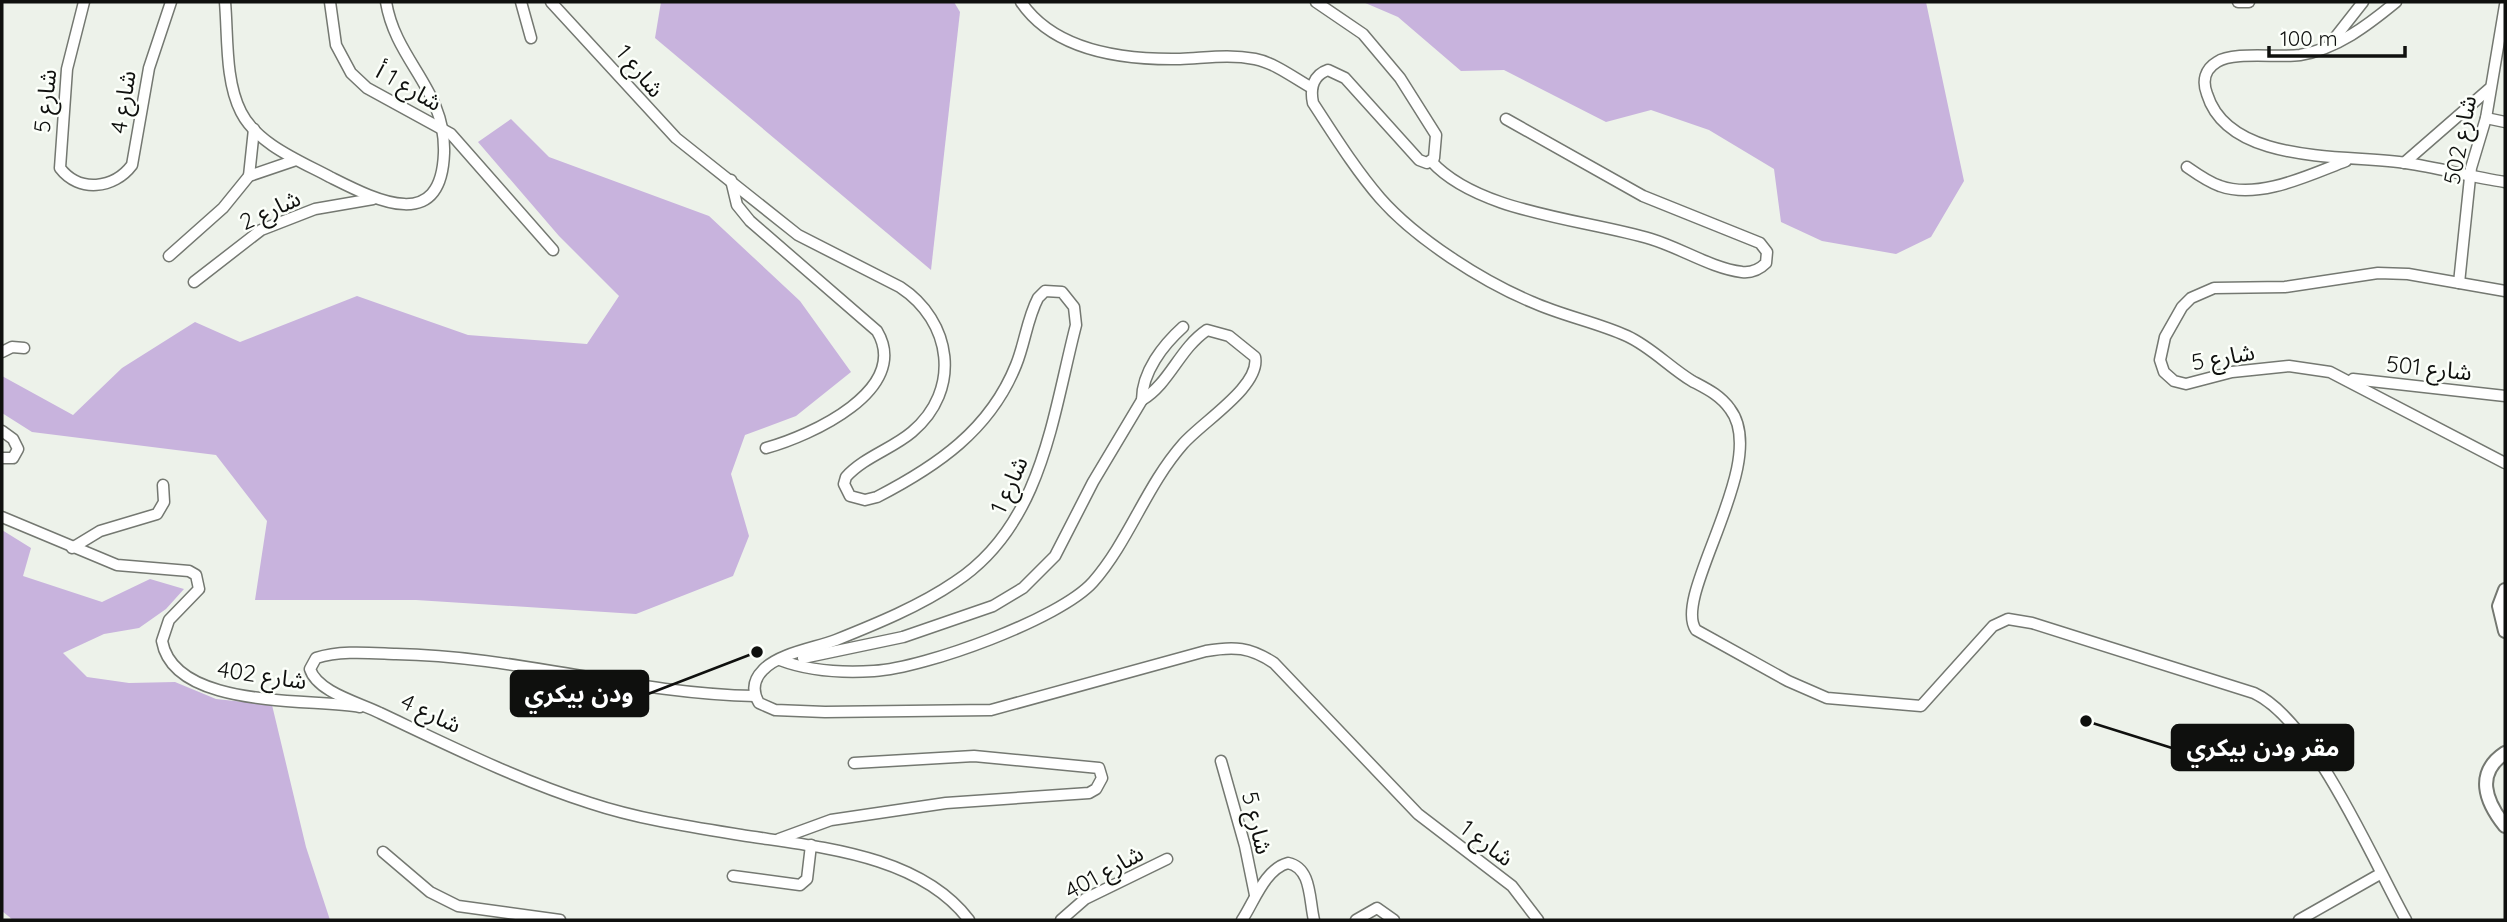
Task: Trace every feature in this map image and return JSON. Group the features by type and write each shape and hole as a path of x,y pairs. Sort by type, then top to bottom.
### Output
{"street":[{"name":"شارع 5","path":"84,2 67,69 60,168 67,177 93,184"},
{"name":"شارع 4","path":"93,184 114,183 132,165 149,68 171,2"},
{"path":"225,2 237,103 254,129 296,160 374,199 405,205 417,204 434,190 443,167 443,128 436,102 407,59 396,35 386,2"},
{"name":"شارع 1 أ","path":"330,2 336,45 351,73 366,89 443,128"},
{"path":"522,2 531,38"},
{"name":"شارع 1","path":"551,2 601,53 662,127 798,235 914,296 926,307 938,328 945,353 938,395 913,431 846,477 846,492 856,499 877,497 894,488 949,455 970,437 1007,383 1020,354 1031,312 1045,291 1062,292 1070,299 1076,316 1039,470 1023,508 997,546 954,583 872,625 759,673 753,689 759,703 775,710 991,710 1206,651 1231,646 1252,650 1274,663 1418,814 1512,886 1538,920"},
{"path":"1021,2 1044,28 1087,48 1124,56 1159,59 1222,55 1259,60 1312,88"},
{"path":"1317,2 1363,34 1400,78 1436,135 1437,151 1430,161"},
{"path":"2238,2 2249,2"},
{"path":"2330,44 2363,2"},
{"path":"2396,2 2364,28 2303,54 2264,58 2233,56 2218,60 2206,72 2206,92 2222,119 2249,137 2295,153 2404,163 2505,182"},
{"name":"شارع 502","path":"2459,283 2470,176 2486,118 2505,5"},
{"path":"1506,119 1643,196 1760,243 1767,252 1766,263 1751,272 1734,270 1653,239 1522,209 1462,187 1444,176 1430,161 1419,160 1367,99 1337,73 1322,72 1312,88 1313,103 1356,168 1382,200 1425,237 1519,296 1640,343 1709,389 1731,409 1740,432 1740,453 1731,489 1697,590 1691,619 1696,630 1800,687 1841,700 1921,706 1993,626 2008,619 2032,623 2254,693 2277,707 2307,744 2406,920"},
{"path":"2404,163 2489,89"},
{"path":"2486,118 2505,122"},
{"path":"443,128 553,250"},
{"path":"249,176 254,129"},
{"path":"169,256 223,208 249,176 296,160"},
{"path":"2187,167 2218,186 2245,190 2283,183 2350,160"},
{"path":"731,180 737,205 750,221 877,331 885,349 883,368 868,394 856,405 795,438 766,448"},
{"name":"شارع 2","path":"194,282 261,230 315,209 374,199"},
{"name":"شارع 5","path":"2505,291 2408,274 2378,274 2285,287 2214,288 2191,298 2182,307 2165,337 2160,360 2164,372 2174,381 2186,384 2232,372 2289,366 2320,369 2349,379 2505,463"},
{"path":"1142,400 1142,389 1153,365 1171,338 1183,327"},
{"path":"1207,331 1230,336 1255,357 1256,366 1246,387 1196,429 1180,447 1143,499 1112,556 1094,581 1071,602 1018,628 902,667 848,672 784,662 903,637 993,606 1023,588 1045,569 1060,548 1100,470 1142,400 1158,389 1186,348 1207,331"},
{"path":"2,352 12,347 24,348"},
{"name":"شارع 501","path":"2349,379 2505,396"},
{"path":"2,431 13,439 18,449 13,458 2,458"},
{"path":"72,548 100,531 157,514 164,502 163,485"},
{"name":"شارع 402","path":"2,517 117,565 189,571 195,575 199,589 169,620 162,641 173,667 204,687 232,695 371,708"},
{"path":"2505,590 2500,606 2505,631"},
{"name":"شارع 4","path":"755,696 603,682 474,659 367,653 316,658 310,669 315,681 371,708 491,764 591,804 775,840 852,852 909,876 950,899 970,920"},
{"path":"2505,752 2490,766 2485,784 2491,806 2505,826"},
{"path":"775,840 831,820 946,803 1089,793 1096,789 1102,778 1099,768 974,756 854,763"},
{"name":"شارع 5","path":"1221,761 1245,846 1255,895"},
{"path":"733,876 800,885 807,880 811,845"},
{"path":"383,852 430,892 458,906 560,920"},
{"name":"شارع 401","path":"1061,920 1085,899 1167,859"},
{"path":"1242,920 1255,895 1282,865 1297,865 1305,877 1314,920"},
{"path":"2299,920 2380,874"},
{"path":"1356,920 1377,908 1394,920"}],"shaded area":[{"path":"661,2 954,2 960,12 931,270 655,38"},
{"path":"1363,2 1926,2 1964,181 1931,237 1896,254 1822,241 1781,222 1774,169 1709,130 1651,110 1606,122 1504,70 1461,71 1398,17"},
{"path":"511,119 549,157 709,216 800,301 851,372 796,416 745,435 731,474 749,536 733,576 636,614 416,600 255,600 267,521 216,455 32,432 2,413 2,376 73,415 122,368 195,322 240,342 357,296 468,335 587,344 619,296 559,236 478,142"},
{"path":"2,530 31,548 23,576 102,602 150,579 184,589 166,609 139,628 104,634 63,653 87,677 129,683 175,682 216,699 272,705 306,847 330,920 13,920 2,911"}],"place":[{"name":"ودن بيكري","path":"757,652"},
{"name":"مقر ودن بيكري","path":"2086,721"}]}
